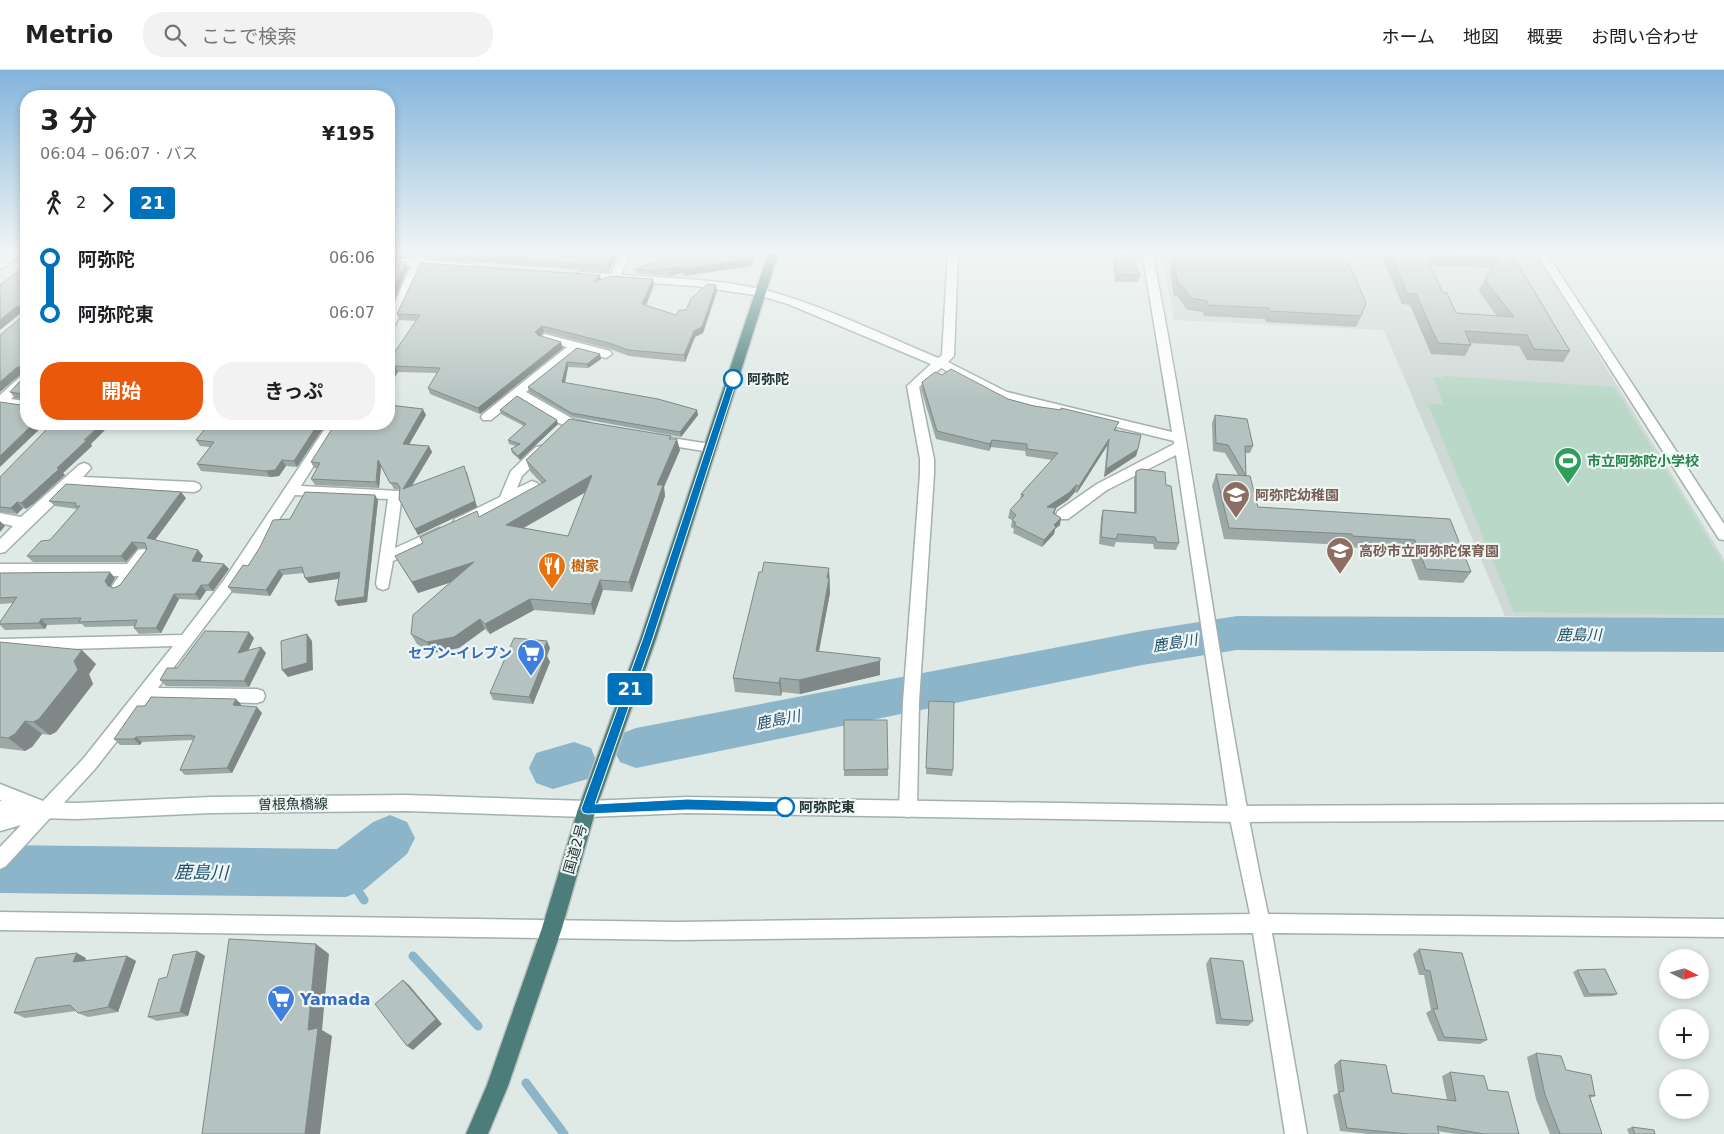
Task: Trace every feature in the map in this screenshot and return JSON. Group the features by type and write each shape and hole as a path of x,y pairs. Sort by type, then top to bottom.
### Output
{"highway":[{"name":"国道2号","path":"477,1134 497,1086 552,928 587,809 648,638 759,301"}],"street":[{"path":"395,314 401,301"},
{"path":"788,301 940,363 1003,395 1181,442"},
{"path":"908,809 911,702 927,474 927,459 913,386 948,356 951,301"},
{"path":"1156,301 1181,442 1238,814 1261,923 1296,1134"},
{"path":"1572,301 1724,535"},
{"path":"545,338 606,354"},
{"path":"487,417 576,346"},
{"path":"0,402 20,384"},
{"path":"518,393 566,427 597,428"},
{"path":"0,402 20,404"},
{"path":"0,860 89,764 186,641 229,584 330,430"},
{"path":"643,437 710,448"},
{"path":"505,500 516,474 549,442"},
{"path":"1063,515 1102,487 1181,442"},
{"path":"0,548 24,523 84,468"},
{"path":"70,481 194,487"},
{"path":"387,558 532,486"},
{"path":"292,490 395,494 383,584"},
{"path":"0,518 24,523"},
{"path":"119,586 143,554"},
{"path":"0,570 131,570"},
{"path":"0,645 161,640 186,641"},
{"path":"144,693 257,696"},
{"path":"0,792 44,811"},
{"name":"曽根魚橋線","path":"0,809 44,811 211,805 406,803 587,809 687,805 1238,814 1724,812"},
{"path":"0,823 44,811"},
{"path":"0,921 677,931 1261,923 1724,928"}],"shaded area":[{"name":"市立阿弥陀小学校","path":"1170,301 1565,301 1724,559 1724,621 1505,616 1384,330 1174,320"}],"green space":[{"name":"市立阿弥陀小学校","path":"1444,376 1614,387 1724,564 1724,615 1514,612 1428,404 1444,405 1433,377 1444,378"}],"building":[{"path":"0,301 20,301 20,306 16,307 0,320"},
{"path":"403,301 643,301 642,304 676,315 679,310 686,310 690,301 711,301 702,327 694,331 684,355 628,350 609,343 542,326 535,332 538,335 561,342 478,408 428,388 440,368 395,366 395,352 420,315 397,314"},
{"path":"1205,301 1365,301 1366,303 1361,316 1270,311 1269,308 1208,305"},
{"path":"1419,301 1450,301 1456,313 1514,317 1501,301 1540,301 1570,351 1534,349 1527,335 1465,331 1471,345 1438,343"},
{"path":"20,319 20,366 0,382 0,335"},
{"path":"577,348 600,354 587,364 567,362 562,382 658,399 697,410 680,432 571,413 528,387"},
{"path":"951,369 1008,399 1034,406 1061,410 1061,408 1119,422 1114,430 1141,435 1138,449 1106,469 1109,439 1079,486 1076,485 1070,492 1047,507 1056,508 1053,513 1061,518 1054,525 1056,527 1044,540 1014,525 1016,523 1012,520 1016,515 1010,510 1024,495 1021,494 1058,453 1027,449 1027,444 992,440 990,444 937,431 922,382 935,372 942,375"},
{"path":"20,381 20,394 10,392"},
{"path":"517,396 557,420 518,456 511,449 520,444 508,440 526,424 500,410"},
{"path":"0,402 20,405 20,430 27,430 0,456"},
{"path":"395,406 423,409 403,444 429,446 403,489 464,466 475,501 415,529 399,499 400,487 397,483 390,483 378,460 376,482 311,479 320,463 311,462 331,430 395,430"},
{"path":"1215,415 1247,419 1253,446 1245,446 1246,476 1228,445 1216,443"},
{"path":"569,419 671,436 669,439 677,439 657,485 663,485 629,582 600,580 591,604 530,599 485,624 480,619 454,637 427,642 411,634 413,615 474,562 412,582 395,556 423,543 420,537 477,511 479,517 546,481 526,460","holes":["592,475 568,536 506,525"]},
{"path":"46,430 95,430 84,440 87,440 57,468 59,469 21,503 17,502 11,508 0,507 0,477"},
{"path":"204,430 314,430 294,461 282,460 275,470 266,471 197,464 214,442 196,440"},
{"path":"1141,469 1165,472 1166,485 1171,486 1179,543 1157,542 1155,537 1118,534 1116,539 1101,537 1103,510 1136,513 1136,471"},
{"path":"1216,474 1250,476 1258,507 1450,519 1471,572 1426,569 1415,540 1352,536 1352,534 1229,528"},
{"path":"66,484 181,492 147,538 198,550 192,561 224,564 208,585 201,585 195,594 174,594 156,628 134,628 137,620 79,622 81,618 41,619 39,623 0,624 17,597 0,598 0,573 110,572 105,581 108,586 114,588 120,585 147,549 145,543 132,542 121,556 27,556 41,541 50,540 80,506 75,506 76,503 49,501"},
{"path":"305,492 375,495 364,597 335,601 340,572 305,578 302,567 279,570 266,590 228,587 243,565 248,566 273,520 290,519"},
{"path":"764,562 829,568 827,578 829,578 816,651 880,658 880,661 799,680 780,678 779,683 733,678 759,572 762,572"},
{"path":"205,631 249,632 238,653 261,647 244,681 160,680 167,668 177,668"},
{"path":"307,634 307,663 282,670 281,641"},
{"path":"514,638 547,641 541,655 546,655 529,697 490,693"},
{"path":"0,642 82,650 74,661 78,670 39,719 33,722 25,721 15,734 8,738 0,737"},
{"path":"151,697 236,699 233,705 257,707 227,768 180,770 195,736 114,739 137,706 145,706"},
{"path":"929,701 954,702 953,770 926,768"},
{"path":"844,720 887,720 888,769 844,770"},
{"path":"229,939 316,944 308,1030 318,1028 305,1134 202,1134"},
{"path":"1419,949 1462,953 1487,1040 1444,1037 1433,1009 1438,1009 1430,971 1425,970"},
{"path":"197,951 180,1012 148,1017 159,979 167,977 173,955"},
{"path":"77,953 73,962 127,956 108,1007 78,1013 70,1005 14,1013 36,958"},
{"path":"1210,958 1243,961 1253,1021 1221,1019"},
{"path":"1605,969 1617,994 1589,994 1577,970"},
{"path":"403,980 436,1019 407,1046 375,1004"},
{"path":"1536,1053 1561,1056 1566,1070 1591,1075 1595,1096 1589,1095 1602,1134 1560,1134 1545,1095"},
{"path":"1340,1060 1386,1065 1392,1093 1456,1101 1450,1072 1484,1076 1488,1090 1508,1092 1519,1134 1484,1134 1437,1126 1439,1134 1408,1134 1347,1128 1339,1092 1344,1091"},
{"path":"1632,1127 1654,1130 1655,1134 1635,1134"}],"waterway":[{"name":"鹿島川","path":"636,748 1142,648 1237,633 1724,635"},
{"name":"鹿島川","path":"553,768 574,763"},
{"name":"鹿島川","path":"0,869 346,873 390,838"},
{"path":"346,873 364,900"},
{"path":"413,956 478,1026"},
{"path":"526,1083 564,1134"}],"bus line":[{"name":"21","path":"733,379 648,638 587,809 687,805 785,807"}],"place":[{"name":"阿弥陀","path":"733,379"},
{"name":"市立阿弥陀小学校","path":"1568,485"},
{"name":"阿弥陀幼稚園","path":"1236,519"},
{"name":"高砂市立阿弥陀保育園","path":"1340,575"},
{"name":"樹家","path":"552,590"},
{"name":"セブン-イレブン","path":"531,677"},
{"name":"阿弥陀東","path":"785,807"},
{"name":"Yamada","path":"281,1023"}]}
